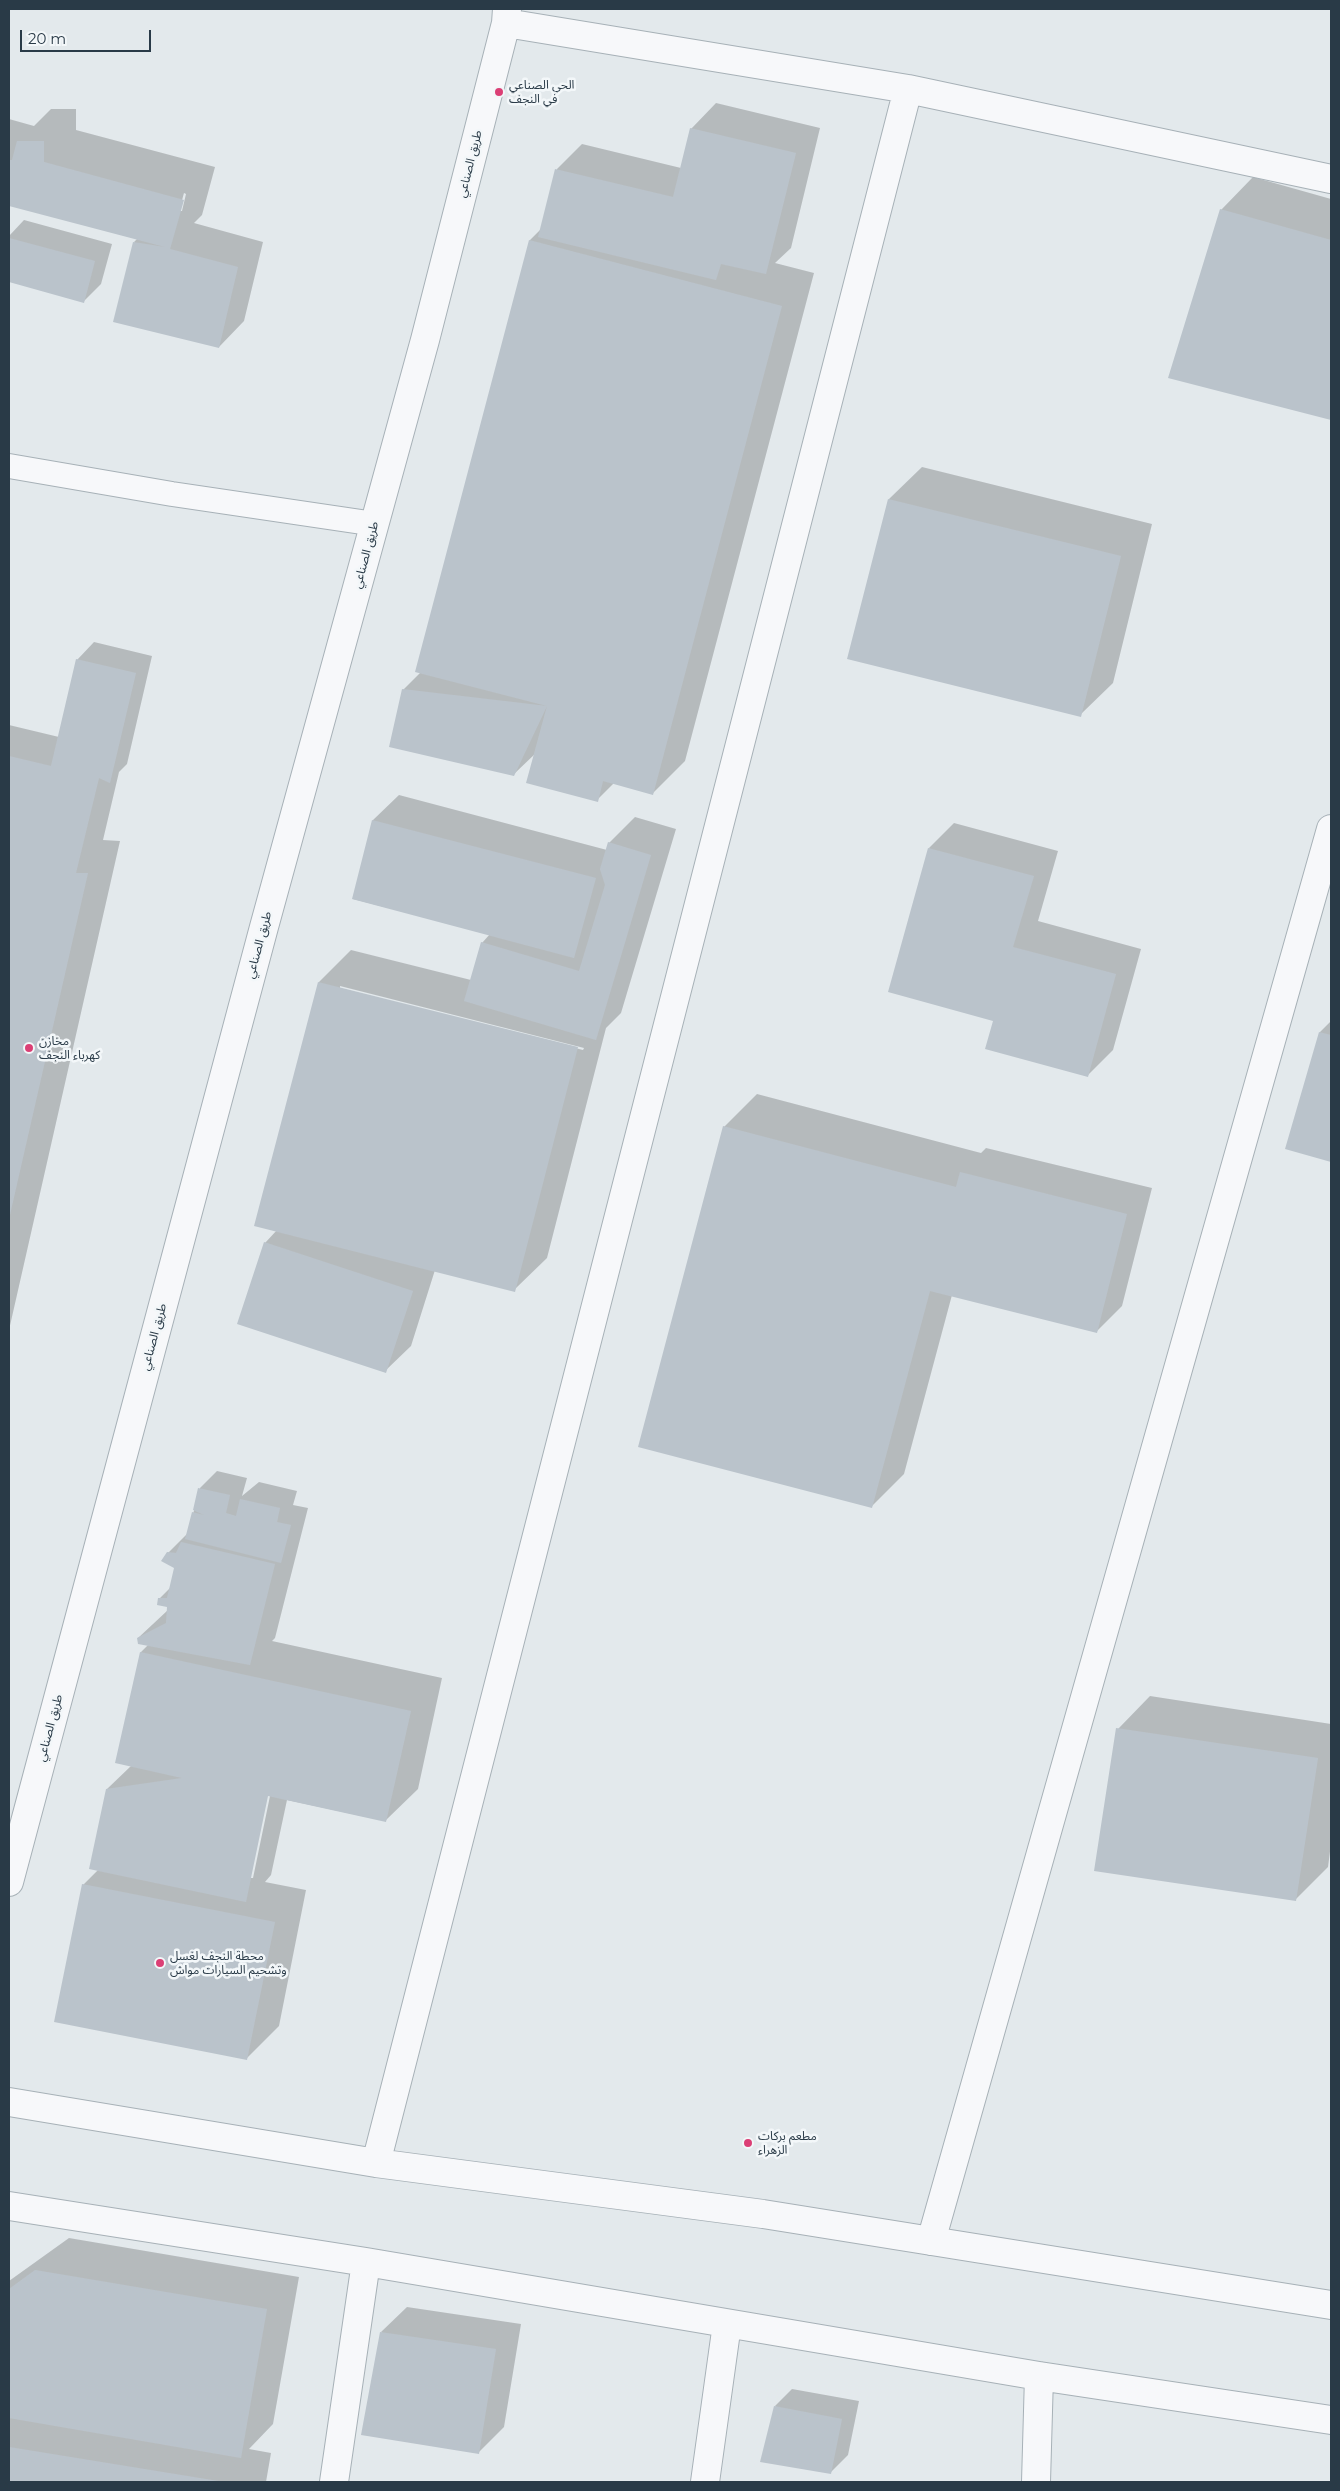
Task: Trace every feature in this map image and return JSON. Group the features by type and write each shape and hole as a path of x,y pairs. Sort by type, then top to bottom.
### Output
{"street":[{"path":"507,16 908,89 1331,179"},
{"name":"طريق الصناعي","path":"9,1882 264,927 428,330 507,16"},
{"path":"376,2163 908,89"},
{"path":"932,2241 1331,829"},
{"path":"9,2102 376,2163 763,2214 1331,2305"},
{"path":"9,2206 366,2262 1039,2376 1331,2420"},
{"path":"334,2482 366,2262"},
{"path":"706,2482 727,2324"},
{"path":"1036,2482 1039,2376"}],"lane":[{"path":"9,466 172,494 375,524"}],"building":[{"path":"690,128 796,153 766,274 721,264 716,280 538,237 555,169 673,197"},
{"path":"17,141 44,141 44,162 184,200 170,249 238,267 219,348 113,322 133,242 165,247 9,206 9,160 12,160"},
{"path":"1220,209 1331,240 1331,420 1168,378"},
{"path":"9,238 95,261 84,303 9,282"},
{"path":"529,240 782,306 653,795 603,781 598,802 526,783 547,706 415,672"},
{"path":"888,499 1121,556 1081,717 847,659"},
{"path":"76,659 136,673 110,783 99,778 76,873 88,873 9,1219 9,756 51,766"},
{"path":"402,689 547,706 514,776 389,747"},
{"path":"372,820 596,878 574,958 352,899"},
{"path":"608,842 651,855 596,1040 464,1001 481,942 579,971 605,885 600,869"},
{"path":"928,848 1034,876 1013,947 1116,974 1088,1077 985,1049 993,1021 888,992"},
{"path":"318,982 578,1047 515,1292 254,1226"},
{"path":"1319,1032 1331,1035 1331,1162 1285,1149"},
{"path":"723,1126 956,1187 960,1172 1127,1214 1097,1333 930,1291 872,1508 638,1447"},
{"path":"264,1242 413,1291 386,1373 237,1324"},
{"path":"198,1488 230,1495 226,1513 236,1516 240,1499 280,1508 277,1522 291,1525 281,1563 185,1539 192,1512 204,1515 193,1510"},
{"path":"181,1542 275,1564 250,1665 138,1644 137,1638 166,1623 167,1607 157,1605 158,1598 167,1598 174,1568 161,1561 167,1552 176,1553"},
{"path":"140,1652 411,1711 386,1822 268,1796 246,1902 89,1869 106,1789 182,1778 115,1763"},
{"path":"1116,1728 1318,1758 1296,1901 1094,1871"},
{"path":"82,1884 275,1922 247,2060 54,2022"},
{"path":"35,2270 267,2309 241,2458 9,2418 9,2289"},
{"path":"380,2332 496,2349 479,2454 361,2435"},
{"path":"774,2406 842,2419 831,2474 760,2462"},
{"path":"9,2447 218,2481 218,2482 9,2482"}],"place":[{"name":"الحي الصناعي في النجف","path":"499,92"},
{"name":"مخازن كهرباء النجف","path":"29,1048"},
{"name":"محطة النجف لغسل وتشحيم السيارات مواش","path":"160,1963"},
{"name":"مطعم بركات الزهراء","path":"748,2143"}]}
